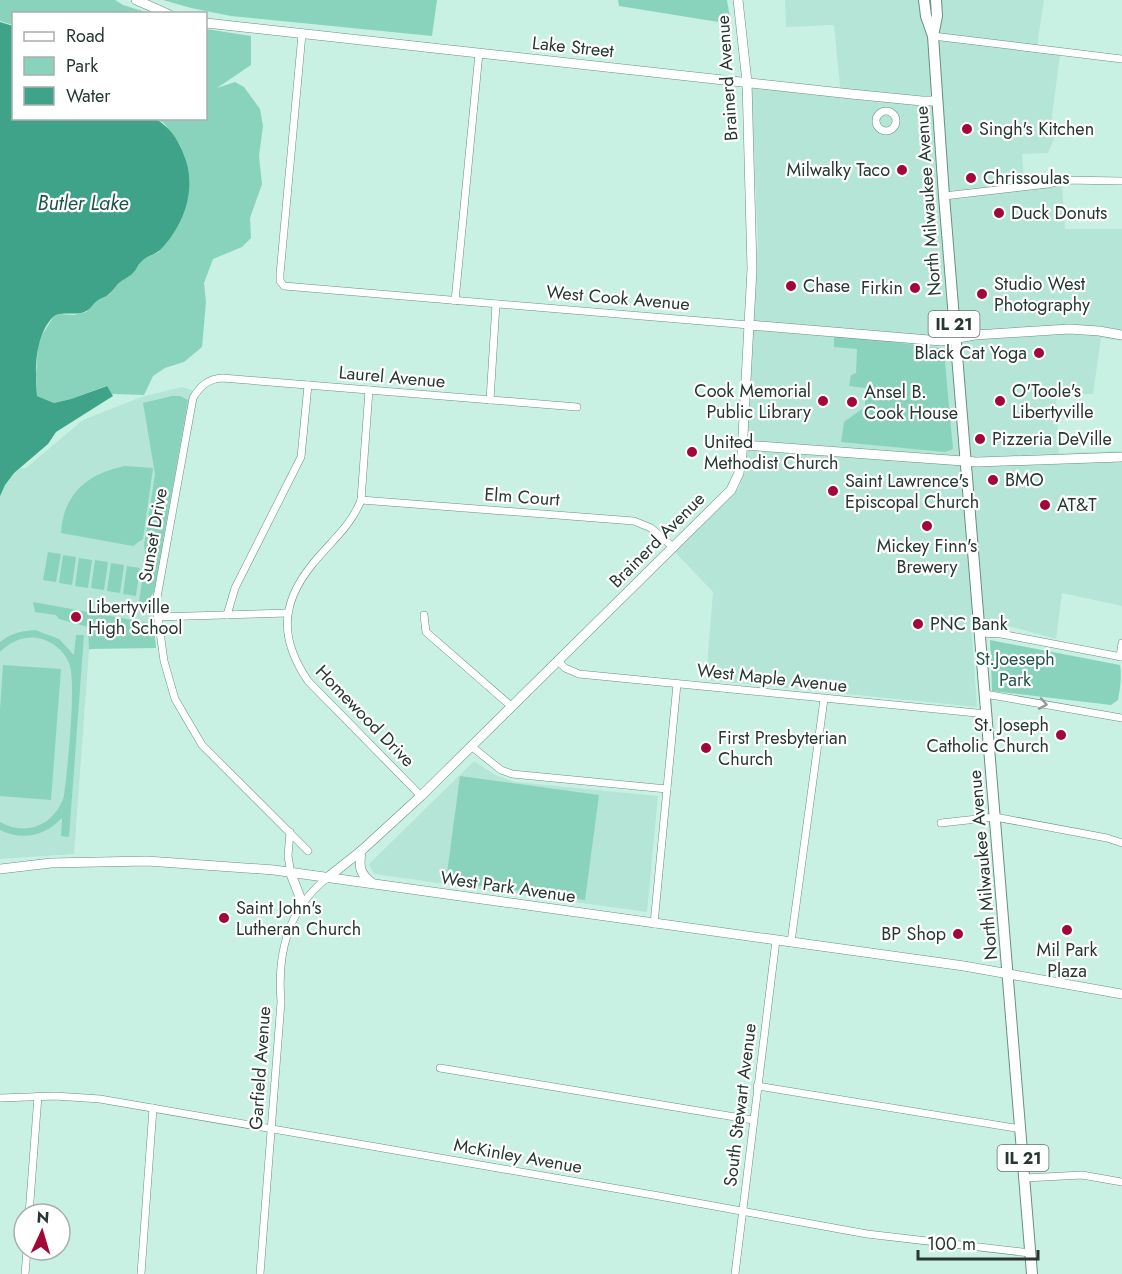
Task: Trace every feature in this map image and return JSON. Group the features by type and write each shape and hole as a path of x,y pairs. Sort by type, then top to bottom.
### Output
{"main road":[{"name":"North Milwaukee Avenue","path":"924,0 926,16 933,36"},
{"name":"North Milwaukee Avenue","path":"936,0 937,16 933,36 944,196 1009,974"},
{"name":"IL 21","path":"1009,974 1032,1274"}],"street":[{"path":"136,0 163,12"},
{"name":"Brainerd Avenue","path":"327,878 361,851 421,796 731,490 739,473 743,444 752,269 747,82 738,0"},
{"name":"Lake Street","path":"207,23 885,98 937,101"},
{"name":"West Cook Avenue","path":"302,34 280,281 288,287 940,341 975,335 1069,328 1122,335"},
{"path":"933,36 1122,59"},
{"path":"455,301 479,53"},
{"path":"885,98 885,112"},
{"path":"944,196 1064,180 1122,181"},
{"path":"490,400 496,304"},
{"name":"Laurel Avenue","path":"206,382 214,378 222,378 577,407"},
{"name":"Sunset Drive","path":"206,382 193,398 188,419 156,603 164,661 169,683 184,716 207,750 308,851"},
{"path":"226,615 235,588 301,457 308,385"},
{"name":"Homewood Drive","path":"369,390 361,500 353,517 310,566 291,597 288,613 289,642 293,657 308,681 421,796"},
{"path":"743,444 965,461 1122,457"},
{"name":"Elm Court","path":"361,500 634,520 651,528 673,547"},
{"path":"157,617 288,613"},
{"path":"423,615 426,632 511,706"},
{"path":"980,633 1001,634 1121,657 1122,643"},
{"name":"West Maple Avenue","path":"558,661 565,668 579,674 987,714"},
{"path":"654,924 677,684"},
{"path":"985,694 1122,718"},
{"path":"790,942 824,699"},
{"path":"471,746 501,770 519,776 667,789"},
{"path":"941,823 995,817 1107,838 1122,843"},
{"path":"290,832 288,856 291,874 303,905"},
{"path":"361,851 362,876 373,885"},
{"path":"274,870 288,856"},
{"name":"West Park Avenue","path":"0,869 51,863 147,861 274,870 964,966 1122,994"},
{"name":"Garfield Avenue","path":"260,1274 281,1002 279,976 283,944 291,923 303,905 317,886 327,878"},
{"name":"South Stewart Avenue","path":"735,1274 776,940"},
{"path":"440,1068 753,1120"},
{"path":"757,1086 1021,1129"},
{"path":"30,1202 38,1096"},
{"name":"McKinley Avenue","path":"0,1098 38,1096 100,1100 867,1234 1030,1253"},
{"path":"141,1274 153,1108"},
{"path":"1025,1178 1082,1175 1122,1182"}],"shaded area":[{"path":"785,0 1044,0 1036,52 1060,54 1052,116 1054,139 1048,153 1022,154 1025,190 1062,185 1065,229 1122,229 1122,341 1101,338 1093,394 1056,395 1059,453 1122,451 1122,606 1062,593 1056,639 991,621 971,620 977,707 706,680 713,592 673,550 739,488 744,474 758,245 751,88 841,96 834,25 786,27"},
{"name":"Libertyville High School","path":"182,387 192,390 150,603 153,631 89,650 74,854 0,859 0,468 26,468 83,420 141,397"},
{"path":"474,761 495,775 515,782 658,796 647,912 374,874 369,864"}],"green space":[{"path":"0,0 115,0 146,12 12,12 12,25 0,21"},
{"path":"163,0 437,0 432,36 231,16"},
{"path":"618,0 727,0 731,24 619,6"},
{"path":"207,29 251,36 251,65 217,88 235,82 244,87 260,109 263,126 259,156 262,184 250,218 251,238 242,247 213,259 204,283 206,302 202,347 184,362 165,368 153,376 144,395 112,394 106,386 54,403 37,396 38,346 54,316 86,312 133,273 143,259 159,252 181,147 164,123 157,120 207,120"},
{"path":"834,334 939,348 947,357 945,363 953,449 945,452 841,442 844,422 865,407 865,388 849,386 851,375 856,373 857,349 834,347"},
{"path":"180,396 188,400 154,592 145,605 138,607 155,474 143,403"},
{"path":"125,466 153,468 143,539 133,546 61,533 67,507 80,487 100,474"},
{"path":"48,552 61,554 56,582 43,580"},
{"path":"63,555 76,557 72,585 59,583"},
{"path":"79,558 92,560 88,588 75,586"},
{"path":"95,560 108,562 104,590 91,588"},
{"path":"111,563 124,565 120,593 107,591"},
{"path":"127,566 140,568 136,596 123,594"},
{"path":"33,602 149,623 154,626 156,648 89,649 88,627 59,619 56,615 35,612"},
{"path":"35,630 59,639 74,655 76,635 84,635 69,837 61,836 62,818 48,829 33,835 17,835 0,830 0,822 20,828 38,826 54,814 64,796 72,706 69,663 56,646 37,638 17,640 0,652 0,642 8,636"},
{"name":"St.Joeseph Park","path":"990,640 1120,665 1118,700 1111,705 992,691"},
{"path":"3,665 61,669 51,800 0,796 0,710"},
{"path":"460,776 599,795 585,900 446,881"}],"water":[{"name":"Butler Lake","path":"0,22 12,26 12,120 157,120 172,133 183,153 189,179 189,192 176,229 160,250 143,260 133,273 88,310 56,315 47,325 42,334 37,355 37,396 54,403 107,386 113,396 56,432 48,444 14,473 0,496"}],"place":[{"name":"Singh's Kitchen","path":"967,129"},
{"name":"Milwalky Taco","path":"902,170"},
{"name":"Chrissoulas","path":"971,178"},
{"name":"Duck Donuts","path":"999,213"},
{"name":"Chase","path":"791,286"},
{"name":"Firkin","path":"915,288"},
{"name":"Studio West Photography","path":"982,294"},
{"name":"Black Cat Yoga","path":"1039,353"},
{"name":"Cook Memorial Public Library","path":"823,401"},
{"name":"O'Toole's Libertyville","path":"1000,401"},
{"name":"Ansel B. Cook House","path":"852,402"},
{"name":"Pizzeria DeVille","path":"980,439"},
{"name":"United Methodist Church","path":"692,452"},
{"name":"BMO","path":"993,480"},
{"name":"Saint Lawrence's Episcopal Church","path":"833,491"},
{"name":"AT&T","path":"1045,505"},
{"name":"Mickey Finn's Brewery","path":"927,526"},
{"name":"Libertyville High School","path":"76,617"},
{"name":"PNC Bank","path":"918,624"},
{"name":"St. Joseph Catholic Church","path":"1061,735"},
{"name":"First Presbyterian Church","path":"706,748"},
{"name":"Saint John's Lutheran Church","path":"224,918"},
{"name":"Mil Park Plaza","path":"1067,930"},
{"name":"BP Shop","path":"958,934"}]}
